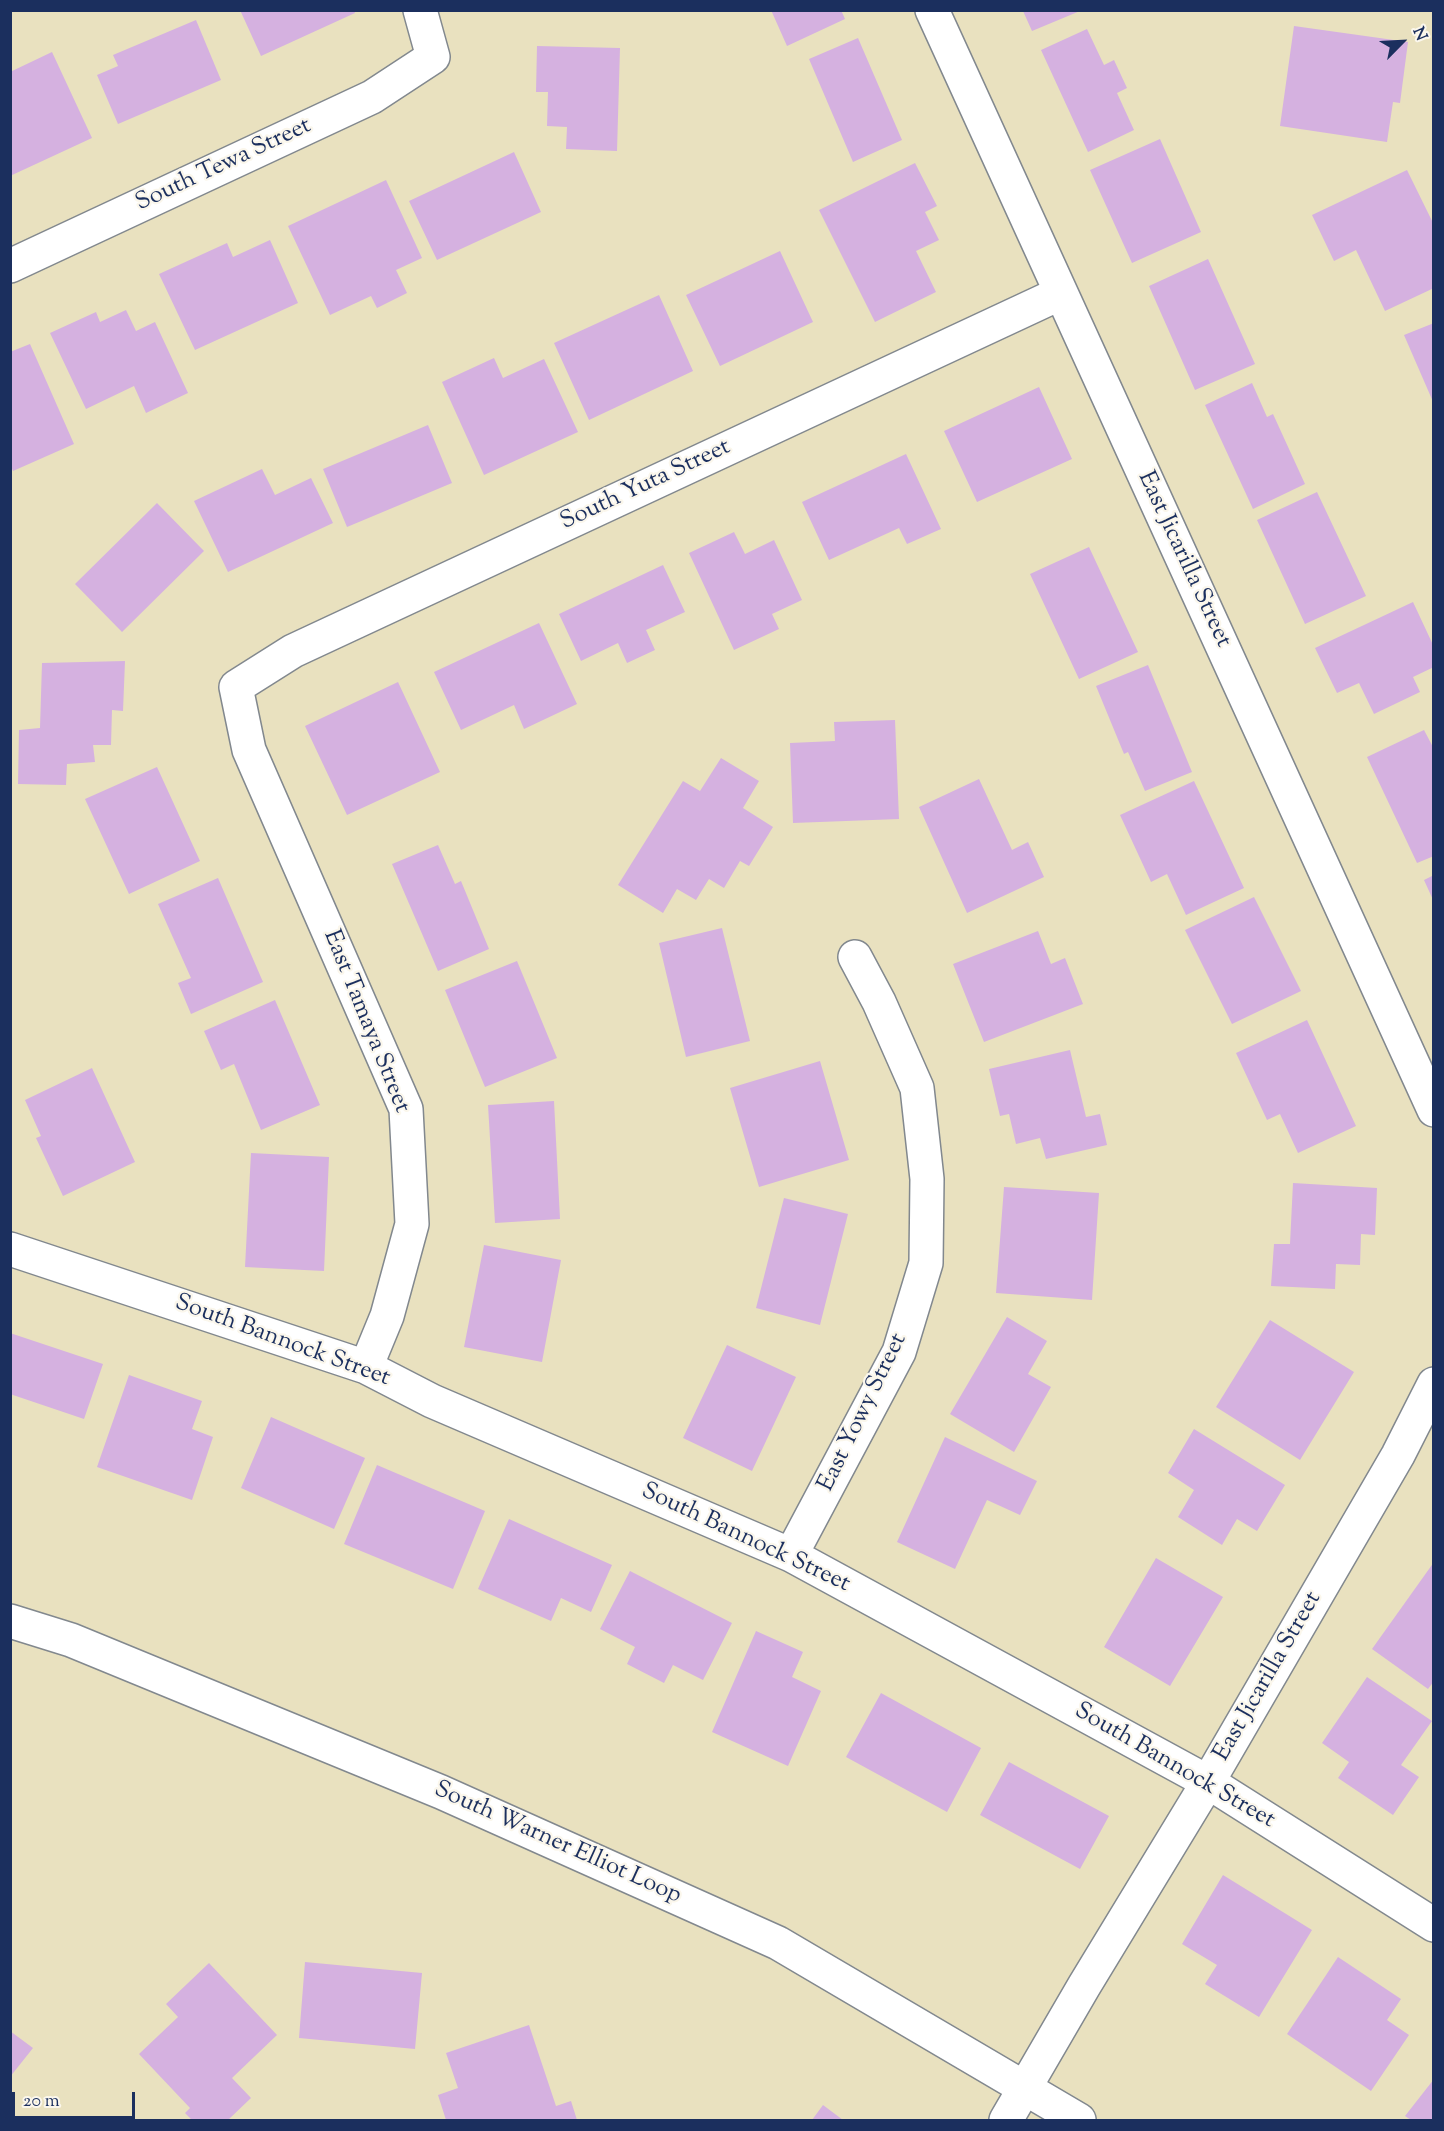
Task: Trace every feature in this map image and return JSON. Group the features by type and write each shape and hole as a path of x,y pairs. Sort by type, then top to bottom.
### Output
{"street":[{"name":"South Tewa Street","path":"10,266 372,97 433,57 420,10"},
{"name":"East Jicarilla Street","path":"932,10 1434,1110"},
{"name":"South Yuta Street","path":"236,687 293,651 1061,293"},
{"name":"East Tamaya Street","path":"236,687 249,750 406,1109 412,1224 387,1316 366,1367"},
{"name":"East Yowy Street","path":"791,1555 899,1352 926,1263 927,1179 918,1088 879,1002 855,957"},
{"name":"South Bannock Street","path":"10,1249 366,1367 432,1401 791,1555 1208,1782 1434,1925"},
{"name":"East Jicarilla Street","path":"1006,2121 1084,1986 1208,1782 1398,1455 1434,1384"},
{"name":"South Warner Elliot Loop","path":"10,1621 71,1640 441,1792 778,1943 1079,2121"}],"building":[{"path":"240,10 354,10 355,13 261,56"},
{"path":"771,10 841,10 845,19 787,46"},
{"path":"1023,11 1080,11 1032,31"},
{"path":"196,20 221,80 118,124 97,75 118,66 113,55"},
{"path":"1294,26 1408,42 1400,103 1393,102 1387,142 1280,126"},
{"path":"1087,29 1104,65 1114,60 1127,88 1117,93 1134,130 1088,152 1041,50"},
{"path":"858,38 902,140 853,162 809,59"},
{"path":"537,46 620,48 617,151 566,149 567,127 547,126 548,92 536,92"},
{"path":"52,52 92,138 10,176 10,72"},
{"path":"1160,139 1201,232 1132,263 1090,170"},
{"path":"514,152 541,212 437,260 409,201"},
{"path":"915,163 937,206 925,212 939,240 916,251 936,292 875,322 819,210"},
{"path":"1407,170 1434,225 1434,288 1385,311 1356,250 1334,261 1312,215"},
{"path":"386,180 422,258 396,270 407,293 377,308 371,296 330,315 288,226"},
{"path":"270,240 298,303 195,350 159,274 227,243 233,257"},
{"path":"780,251 813,322 720,366 686,295"},
{"path":"1208,259 1255,364 1195,390 1149,286"},
{"path":"659,295 693,371 589,420 554,343"},
{"path":"126,310 136,331 155,322 188,393 146,413 134,386 86,409 50,333 96,312 100,322"},
{"path":"1434,323 1434,404 1404,335"},
{"path":"30,344 74,444 13,471 10,464 10,352"},
{"path":"494,358 503,378 544,359 578,432 484,475 442,382"},
{"path":"1252,383 1267,417 1273,414 1305,484 1253,509 1205,405"},
{"path":"1039,387 1072,459 977,502 944,431"},
{"path":"428,425 452,483 347,527 323,469"},
{"path":"906,454 941,529 907,544 899,528 829,560 802,502"},
{"path":"262,469 275,495 311,478 333,523 228,572 194,501"},
{"path":"1317,492 1366,596 1305,624 1257,520"},
{"path":"157,503 204,551 122,632 75,584"},
{"path":"734,532 745,554 774,540 802,600 772,614 779,629 734,650 689,553"},
{"path":"1089,547 1138,652 1079,679 1030,574"},
{"path":"663,565 685,612 646,630 655,650 627,663 618,643 581,661 559,614"},
{"path":"1413,602 1434,647 1434,667 1413,677 1420,692 1374,714 1359,683 1337,693 1315,648"},
{"path":"539,623 577,704 524,729 514,705 461,730 434,672"},
{"path":"125,661 123,711 112,710 111,745 93,745 95,762 67,764 66,785 18,784 19,730 40,728 42,663"},
{"path":"1148,665 1192,772 1145,791 1128,752 1124,754 1096,686"},
{"path":"398,682 440,772 347,815 305,726"},
{"path":"895,720 899,819 793,823 790,743 835,741 834,722"},
{"path":"1424,730 1434,749 1434,856 1417,863 1367,757"},
{"path":"721,758 759,781 743,808 773,827 749,866 740,861 724,888 709,879 696,900 677,889 663,913 618,885 683,781 700,791"},
{"path":"157,767 200,861 129,894 85,799"},
{"path":"979,779 1012,850 1028,842 1044,877 967,913 919,807"},
{"path":"1194,781 1244,888 1186,915 1167,874 1151,882 1120,815"},
{"path":"438,845 455,884 461,881 489,949 438,971 392,864"},
{"path":"1434,875 1434,902 1424,880"},
{"path":"218,878 263,982 191,1014 178,983 191,978 158,904"},
{"path":"1254,897 1301,991 1232,1024 1185,930"},
{"path":"722,928 750,1041 686,1057 659,943"},
{"path":"1038,931 1051,964 1065,958 1083,1004 984,1042 953,964"},
{"path":"517,961 557,1058 485,1087 445,990"},
{"path":"275,1000 320,1105 261,1130 234,1064 221,1070 204,1031"},
{"path":"1307,1020 1356,1126 1298,1153 1280,1114 1267,1120 1236,1053"},
{"path":"1070,1050 1086,1117 1100,1114 1107,1145 1046,1159 1040,1138 1016,1144 1009,1114 1000,1116 989,1069"},
{"path":"820,1061 849,1160 759,1187 730,1088"},
{"path":"92,1068 135,1162 63,1196 36,1138 41,1136 25,1100"},
{"path":"554,1101 560,1219 495,1223 488,1105"},
{"path":"251,1153 329,1157 324,1271 245,1267"},
{"path":"1293,1183 1377,1188 1375,1235 1361,1234 1360,1265 1336,1264 1335,1289 1271,1286 1274,1244 1290,1244"},
{"path":"1004,1187 1099,1193 1092,1300 996,1293"},
{"path":"784,1198 848,1214 820,1325 756,1308"},
{"path":"484,1245 561,1260 542,1362 464,1347"},
{"path":"1007,1317 1047,1341 1028,1374 1051,1387 1014,1452 950,1414"},
{"path":"1270,1320 1354,1372 1300,1460 1216,1407"},
{"path":"10,1333 103,1364 84,1419 10,1394"},
{"path":"727,1345 796,1377 752,1471 683,1438"},
{"path":"129,1375 202,1401 192,1429 213,1437 192,1500 97,1467"},
{"path":"271,1417 365,1458 334,1529 241,1488"},
{"path":"1194,1429 1285,1485 1257,1531 1237,1519 1222,1545 1178,1517 1194,1490 1168,1473"},
{"path":"945,1437 1037,1481 1020,1515 987,1500 955,1569 897,1542"},
{"path":"377,1465 485,1511 453,1589 344,1544"},
{"path":"509,1519 612,1565 591,1612 561,1598 551,1621 478,1589"},
{"path":"1156,1558 1223,1597 1170,1686 1104,1647"},
{"path":"1434,1562 1434,1681 1428,1689 1372,1649"},
{"path":"630,1571 732,1623 703,1680 673,1665 664,1683 627,1664 635,1647 600,1629"},
{"path":"756,1631 803,1652 792,1677 821,1691 788,1766 712,1732"},
{"path":"1367,1677 1432,1721 1401,1765 1419,1777 1393,1815 1338,1778 1349,1762 1322,1743"},
{"path":"881,1693 981,1748 947,1812 846,1757"},
{"path":"1009,1762 1109,1816 1080,1869 980,1815"},
{"path":"1223,1875 1312,1930 1259,2017 1205,1984 1217,1965 1182,1944"},
{"path":"1338,1957 1401,1999 1387,2020 1409,2035 1371,2091 1287,2034"},
{"path":"305,1962 422,1973 415,2049 299,2038"},
{"path":"209,1963 277,2035 232,2078 251,2098 228,2120 192,2120 185,2113 190,2108 139,2054 178,2017 166,2004"},
{"path":"529,2025 556,2106 571,2101 577,2120 446,2120 438,2095 458,2088 446,2053"},
{"path":"10,2031 33,2048 10,2077"},
{"path":"1434,2079 1434,2120 1411,2120 1405,2116"},
{"path":"823,2105 843,2120 812,2120"}]}
